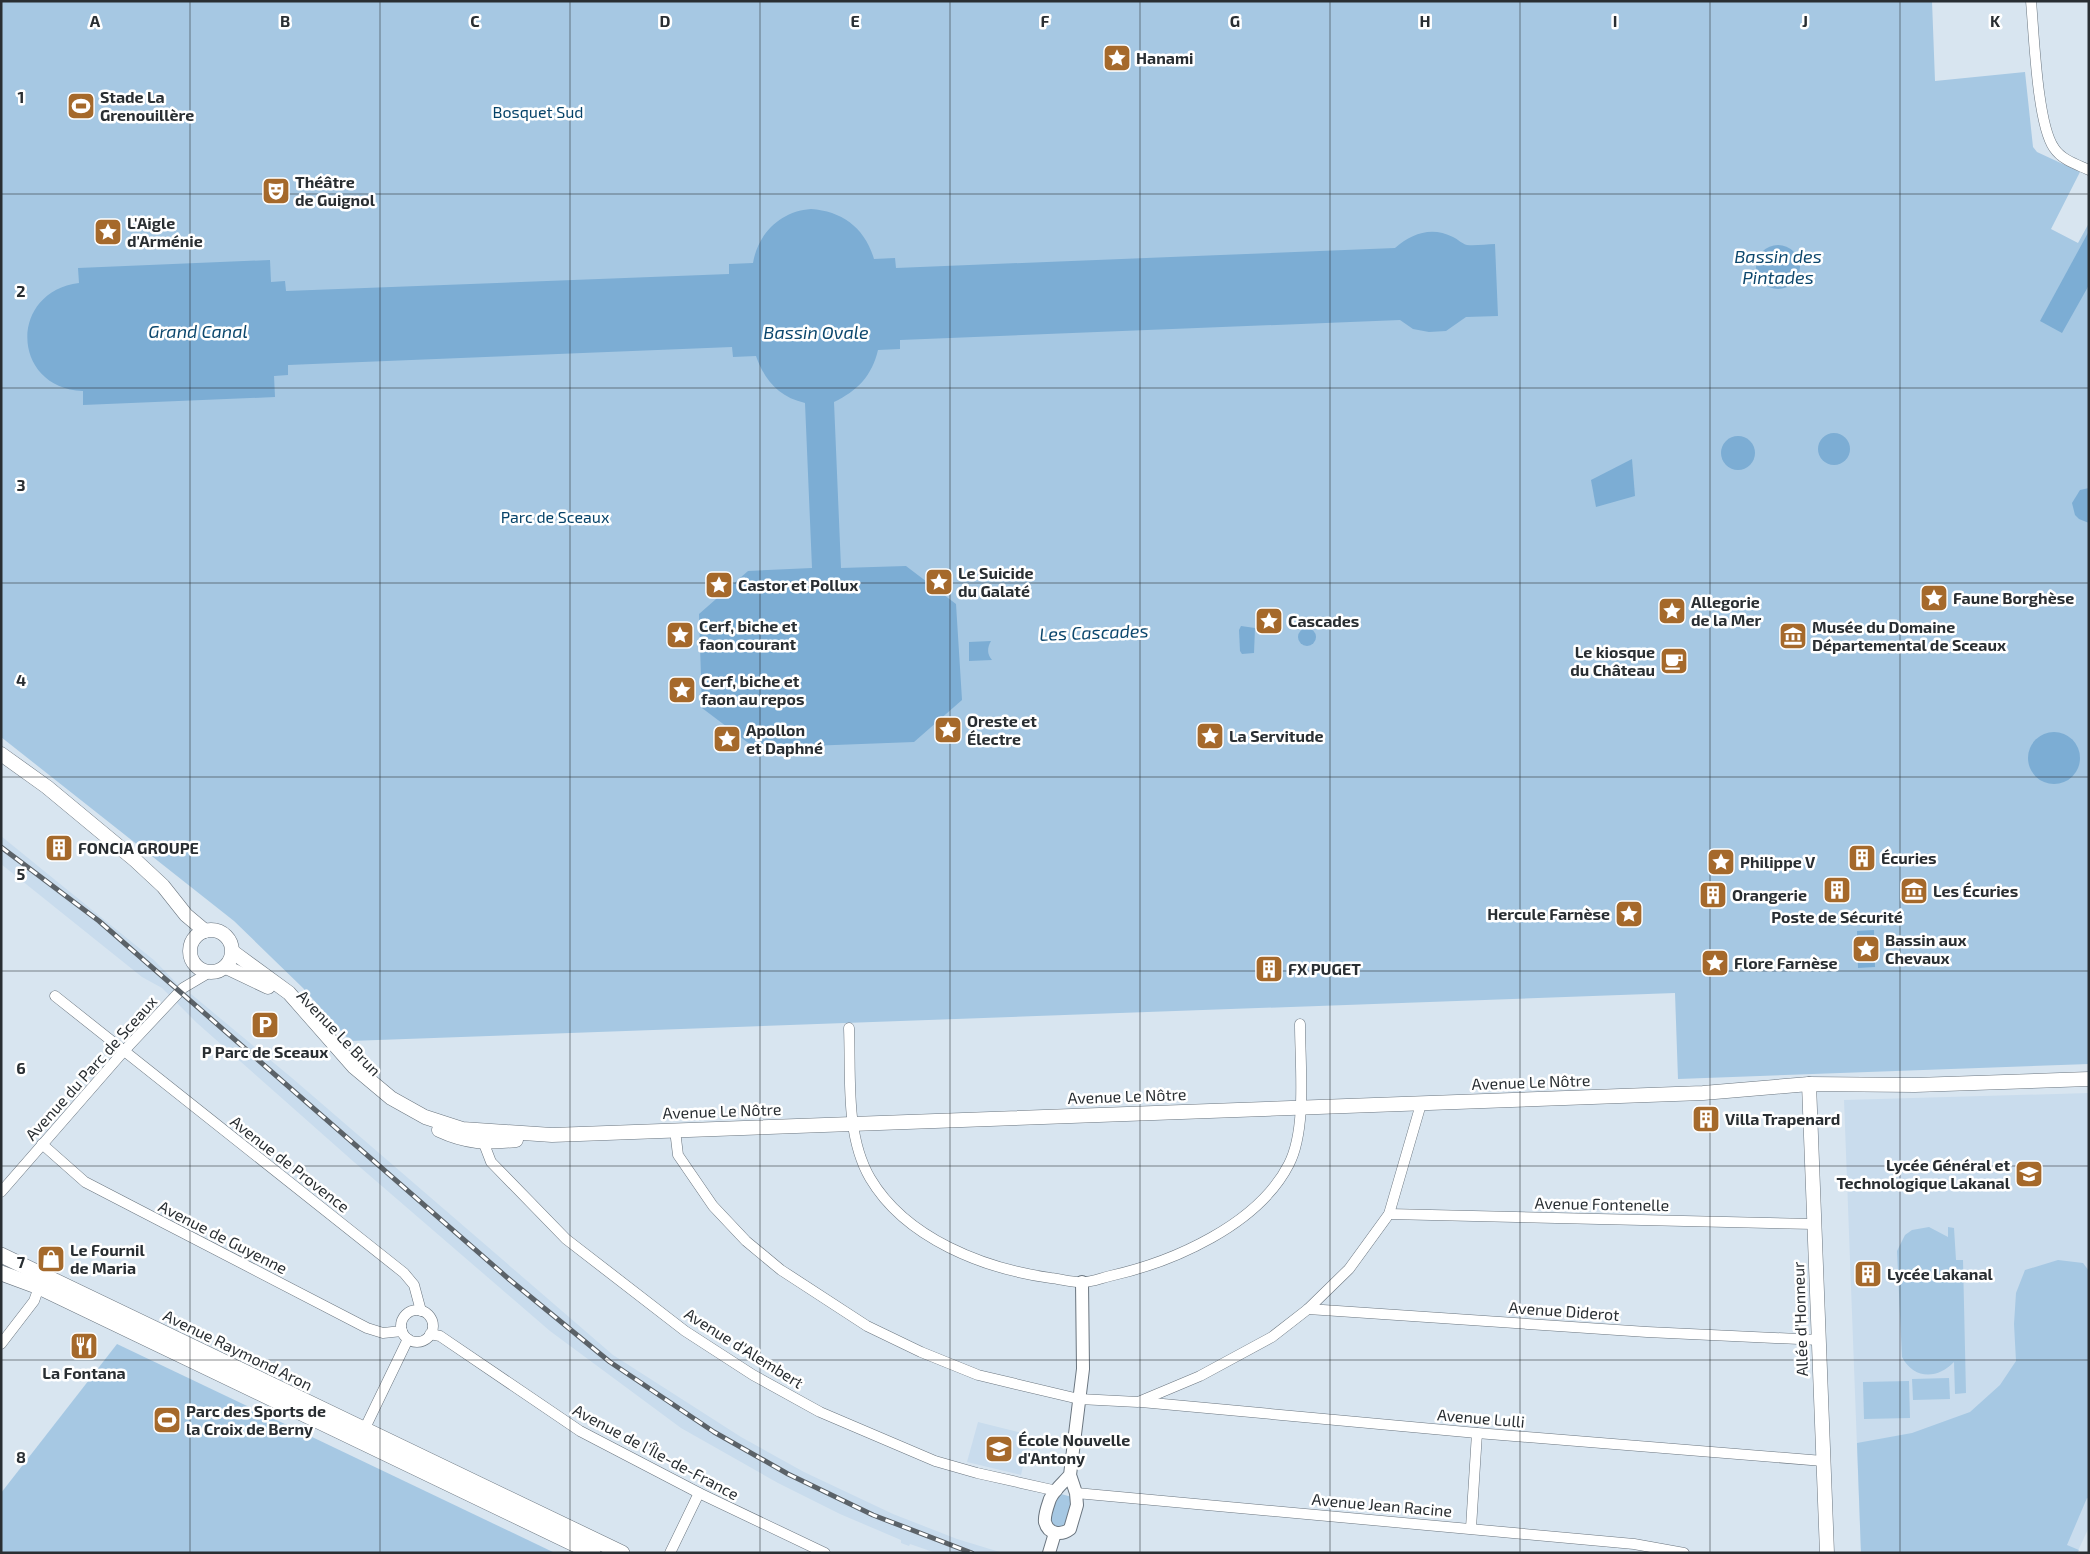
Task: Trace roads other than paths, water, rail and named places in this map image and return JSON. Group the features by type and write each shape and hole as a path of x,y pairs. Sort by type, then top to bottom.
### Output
{"main road":[{"path":"1,754 47,787 136,860 163,886 186,915 205,931"},
{"path":"186,915 192,942 190,948 193,962 204,971 210,972 226,967 233,952 229,940 224,934 212,930 205,931 192,942"},
{"name":"Avenue Le Brun","path":"233,952 289,993 354,1067 391,1098 426,1117 482,1137"},
{"name":"Avenue Le Brun","path":"226,967 264,983 286,1002 357,1080 387,1103 445,1133 464,1140 482,1137"},
{"name":"Avenue Le Nôtre","path":"482,1137 854,1124 1300,1102 1421,1104 1915,1084 2089,1079"},
{"name":"Allée d'Honneur","path":"1809,1088 1827,1553"},
{"name":"Avenue Raymond Aron","path":"1,1255 622,1553"},
{"name":"Avenue Raymond Aron","path":"1,1273 38,1287 593,1553"}],"street":[{"path":"2031,1 2043,111 2049,140 2061,156 2089,170"},
{"name":"Avenue du Parc de Sceaux","path":"1,1192 123,1052 183,988 210,972"},
{"name":"Avenue de Provence","path":"55,996 404,1274 414,1285 421,1311"},
{"path":"850,1028 854,1124 858,1153 871,1179 890,1205 914,1227 947,1246 992,1264 1040,1276 1082,1282 1124,1273 1186,1252 1216,1236 1244,1216 1270,1191 1288,1165 1299,1137 1300,1024"},
{"path":"1138,1402 1200,1376 1272,1337 1308,1309 1349,1269 1389,1214 1421,1104"},
{"name":"Avenue Lulli","path":"675,1130 678,1155 713,1206 746,1241 774,1264 820,1297 867,1326 921,1352 978,1375 1079,1399 1138,1402 1477,1434 1823,1460"},
{"name":"Avenue d'Alembert","path":"482,1137 490,1162 566,1239 686,1331 753,1375 820,1412 927,1458 977,1473 1057,1490"},
{"name":"Avenue de Guyenne","path":"42,1144 85,1182 367,1328 383,1333 405,1335"},
{"name":"Avenue Fontenelle","path":"1389,1214 1814,1224"},
{"path":"1070,1474 1051,1497 1045,1519 1049,1529 1055,1533 1066,1532 1072,1524 1077,1505 1076,1493 1070,1474 1083,1369 1082,1282"},
{"path":"1,1344 34,1301 38,1287"},
{"name":"Avenue Diderot","path":"1308,1309 1647,1332 1819,1340"},
{"path":"364,1430 405,1335 402,1321 407,1313 421,1311 431,1320 430,1334 422,1340 405,1335"},
{"name":"Avenue de l'Île-de-France","path":"430,1334 440,1336 580,1431 699,1493 825,1553"},
{"path":"1471,1528 1477,1434"},
{"path":"1057,1490 1076,1493"},
{"path":"670,1553 699,1493"},
{"name":"Avenue Jean Racine","path":"1076,1493 1471,1528 1643,1545 1684,1553"},
{"path":"1049,1553 1055,1533"}],"water":[{"path":"811,209 833,213 851,223 865,238 874,259 895,258 896,268 1395,248 1415,235 1437,232 1453,237 1467,245 1495,244 1498,316 1466,317 1446,331 1429,332 1413,329 1400,320 900,340 900,349 878,350 868,375 850,393 834,402 841,568 906,566 956,604 962,700 914,742 755,748 702,708 699,614 748,571 812,568 805,403 788,397 774,387 764,373 756,356 733,357 732,347 288,365 288,375 274,376 275,397 83,405 83,391 59,386 42,374 31,358 27,339 30,320 40,303 56,290 79,283 78,268 270,260 271,282 285,281 286,291 729,274 729,264 753,263 760,242 766,233 781,219 790,214"},
{"path":"2089,231 2089,285 2062,333 2040,321"},
{"name":"Bassin des Pintades","path":"1782,245 1794,251 1799,258 1799,276 1794,283 1787,288 1774,289 1766,286 1759,279 1756,263 1759,255 1766,248"},
{"path":"1834,433 1846,437 1850,449 1846,461 1834,465 1822,461 1818,449 1822,437"},
{"path":"1738,436 1750,441 1755,453 1750,465 1738,470 1726,465 1721,453 1726,441"},
{"path":"1632,459 1635,496 1596,507 1591,480"},
{"path":"2089,488 2089,523 2075,515 2072,503 2080,490"},
{"path":"1241,626 1255,628 1254,653 1242,654 1240,651 1239,630"},
{"path":"1303,628 1311,628 1316,633 1314,644 1303,646 1298,641 1298,633"},
{"path":"991,641 988,651 992,660 969,661 969,642"},
{"path":"2049,732 2059,732 2068,736 2076,744 2080,758 2076,772 2068,780 2059,784 2049,784 2040,780 2032,772 2028,763 2028,753 2032,744 2040,736"},
{"name":"Bassin aux Chevaux","path":"1874,930 1875,967 1858,968 1857,931"}],"railway":[{"path":"1,847 99,921 510,1280 610,1362 714,1432 788,1474 873,1515 972,1553"}],"place":[{"name":"Hanami","path":"1117,58"},
{"name":"Stade La Grenouillère","path":"81,106"},
{"name":"Théâtre de Guignol","path":"276,191"},
{"name":"L'Aigle d'Arménie","path":"108,232"},
{"name":"Le Suicide du Galaté","path":"939,582"},
{"name":"Castor et Pollux","path":"719,585"},
{"name":"Faune Borghèse","path":"1934,598"},
{"name":"Allegorie de la Mer","path":"1672,611"},
{"name":"Cascades","path":"1269,621"},
{"name":"Cerf, biche et faon courant","path":"680,635"},
{"name":"Musée du Domaine Départemental de Sceaux","path":"1793,636"},
{"name":"Le kiosque du Château","path":"1674,661"},
{"name":"Cerf, biche et faon au repos","path":"682,690"},
{"name":"Oreste et Électre","path":"948,730"},
{"name":"La Servitude","path":"1210,736"},
{"name":"Apollon et Daphné","path":"727,739"},
{"name":"FONCIA GROUPE","path":"59,848"},
{"name":"Écuries","path":"1862,858"},
{"name":"Philippe V","path":"1721,862"},
{"name":"Poste de Sécurité","path":"1837,890"},
{"name":"Les Écuries","path":"1914,891"},
{"name":"Orangerie","path":"1713,895"},
{"name":"Hercule Farnèse","path":"1629,914"},
{"name":"Bassin aux Chevaux","path":"1866,949"},
{"name":"Flore Farnèse","path":"1715,963"},
{"name":"FX PUGET","path":"1269,969"},
{"name":"P Parc de Sceaux","path":"265,1025"},
{"name":"Villa Trapenard","path":"1706,1119"},
{"name":"Lycée Général et Technologique Lakanal","path":"2029,1174"},
{"name":"Le Fournil de Maria","path":"51,1259"},
{"name":"Lycée Lakanal","path":"1868,1274"},
{"name":"La Fontana","path":"84,1346"},
{"name":"Parc des Sports de la Croix de Berny","path":"167,1420"},
{"name":"École Nouvelle d'Antony","path":"999,1449"}],"park label":[{"name":"Bosquet Sud","path":"538,112"},
{"name":"Parc de Sceaux","path":"555,517"}],"water label":[{"name":"Grand Canal","path":"198,332"},
{"name":"Bassin Ovale","path":"816,333"},
{"name":"Les Cascades","path":"1094,633"}]}
